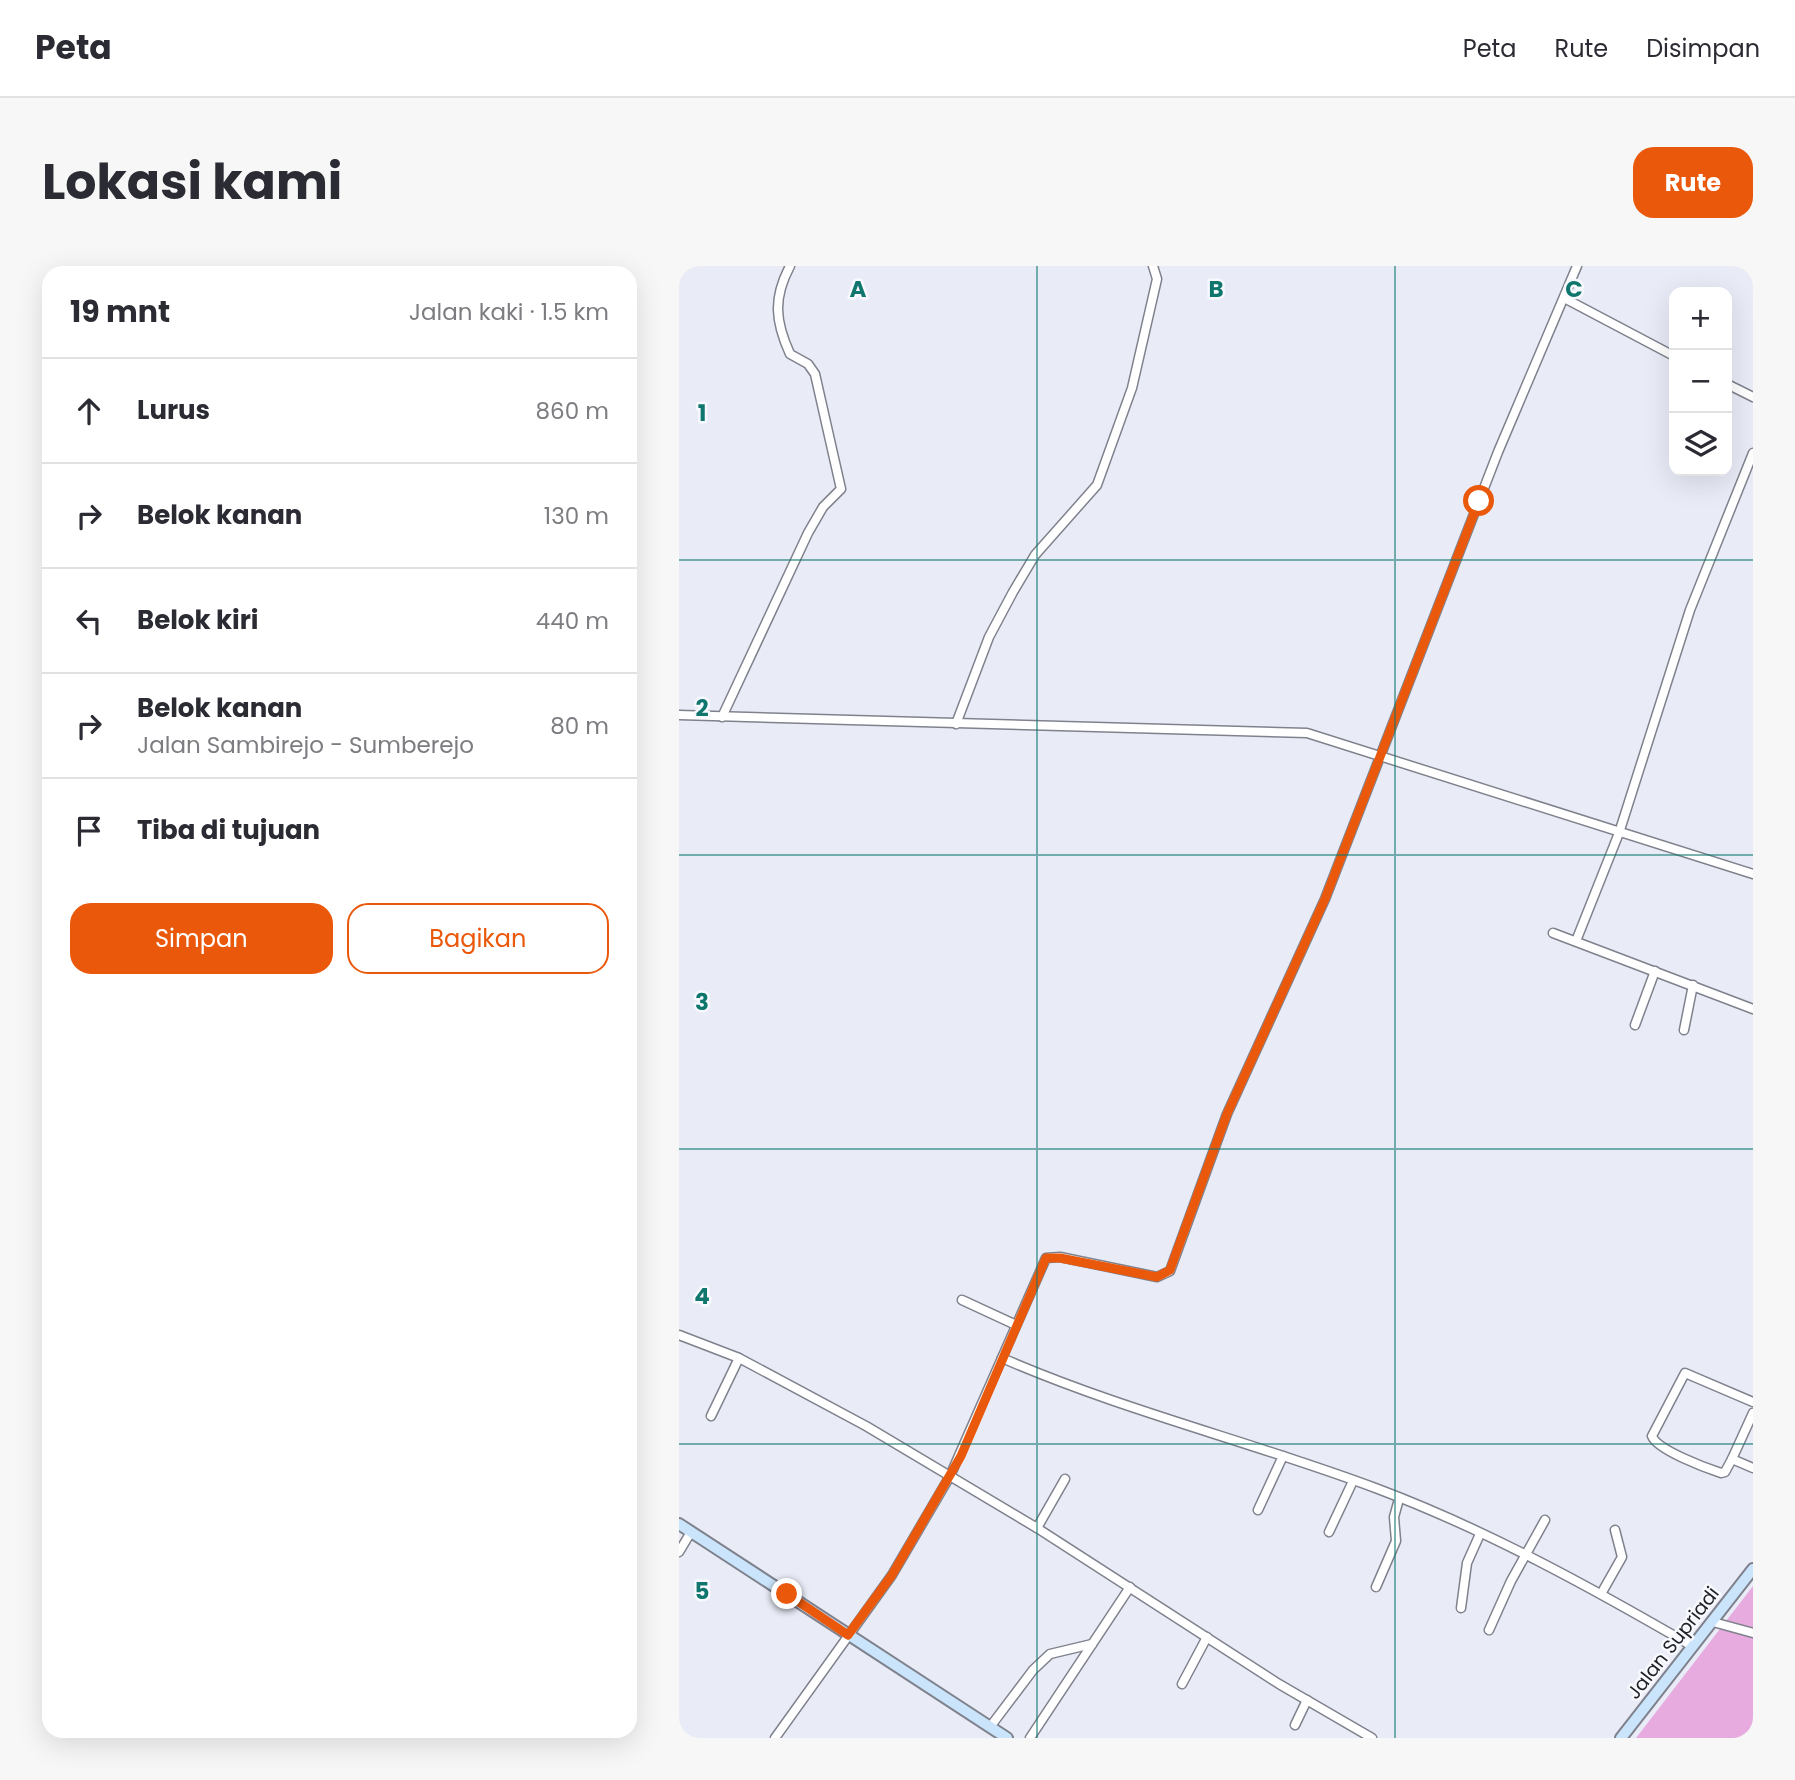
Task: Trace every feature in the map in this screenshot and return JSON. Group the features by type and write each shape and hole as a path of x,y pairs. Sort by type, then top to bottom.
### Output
{"main road":[{"path":"679,1524 1007,1738"},
{"name":"Jalan Supriadi","path":"1621,1738 1753,1569"}],"street":[{"path":"722,717 823,506 841,489 815,374 808,365 790,354 778,315 777,299 790,266"},
{"path":"956,724 989,637 1013,592 1035,555 1097,485 1132,388 1157,279 1153,266"},
{"path":"775,1738 892,1575 950,1475 1046,1258 1070,1259 1157,1277 1170,1270 1227,1114 1325,899 1498,452 1577,266"},
{"path":"1564,298 1669,353"},
{"path":"1732,386 1753,397"},
{"path":"1576,941 1619,833 1690,610 1753,453"},
{"path":"679,715 1307,733 1380,759 1753,874"},
{"path":"1553,933 1753,1009"},
{"path":"1635,1025 1655,971"},
{"path":"1683,1030 1693,985"},
{"path":"962,1300 1016,1325"},
{"path":"679,1335 739,1358 805,1391 950,1475 1307,1700 1372,1738"},
{"path":"712,1416 739,1358"},
{"path":"1002,1358 1075,1390 1283,1456 1399,1499 1480,1534 1601,1594 1692,1646"},
{"path":"1753,1402 1685,1373 1652,1437 1654,1441 1680,1455 1721,1473 1725,1472 1753,1413"},
{"path":"1258,1510 1283,1456"},
{"path":"1732,1458 1753,1468"},
{"path":"1037,1528 1065,1479"},
{"path":"1329,1532 1353,1481"},
{"path":"1376,1587 1396,1541 1394,1517 1399,1499"},
{"path":"1489,1630 1545,1520"},
{"path":"1601,1594 1622,1557 1615,1530"},
{"path":"679,1552 691,1532"},
{"path":"1461,1608 1467,1563 1480,1534"},
{"path":"1030,1738 1130,1587"},
{"path":"1713,1622 1753,1633"},
{"path":"1182,1684 1207,1637"},
{"path":"990,1727 1033,1670 1050,1654 1091,1644"},
{"path":"1295,1725 1307,1700"}],"shaded area":[{"path":"1753,1586 1753,1738 1636,1738"}],"route":[{"path":"787,1594 848,1635 892,1575 961,1456 1046,1258 1089,1262 1157,1277 1164,1276 1170,1270 1227,1114 1325,899 1479,501"}]}
